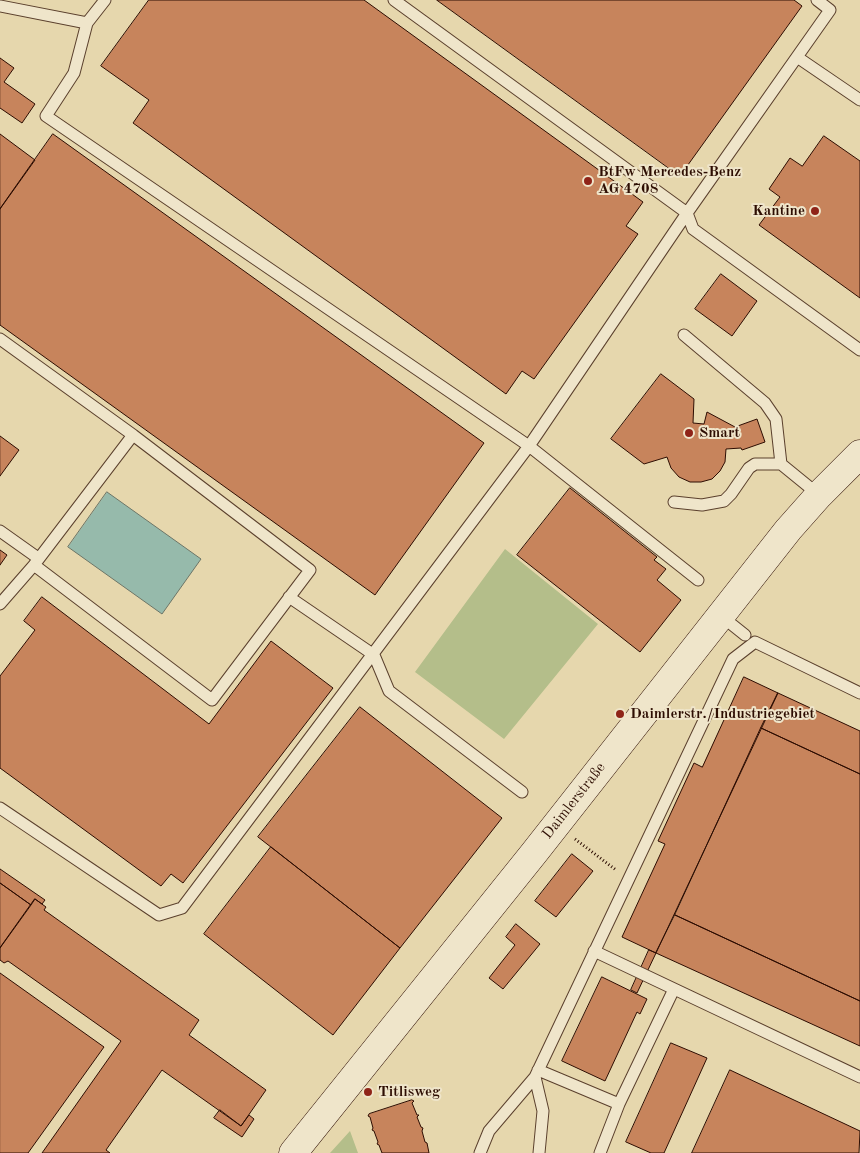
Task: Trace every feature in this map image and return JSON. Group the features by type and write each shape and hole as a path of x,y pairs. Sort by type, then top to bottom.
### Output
{"street":[{"name":"Daimlerstraße","path":"293,1153 528,860 788,530 819,495 860,454"}],"lane":[{"path":"105,0 87,24 74,73 46,116 529,446 698,580"},
{"path":"394,0 687,213 693,230 860,350"},
{"path":"817,0 830,10"},
{"path":"0,808 159,915 182,908 374,655 529,446 687,213 837,0"},
{"path":"0,6 87,24"},
{"path":"797,57 860,100"},
{"path":"684,335 765,403 776,419 781,464"},
{"path":"0,339 133,435 310,570 212,700 36,562 0,531"},
{"path":"0,604 36,562 133,435"},
{"path":"674,502 702,505 724,501 754,464 781,464 819,495"},
{"path":"289,597 374,655 389,691 522,792"},
{"path":"720,615 745,634"},
{"path":"480,1153 489,1131 536,1074 733,659 755,642 860,694"},
{"path":"594,951 860,1077"},
{"path":"600,1153 618,1104 674,989"},
{"path":"536,1074 618,1104"},
{"path":"536,1074 544,1111 539,1153"}],"path":[{"path":"576,839 628,880"}],"green space":[{"path":"505,549 598,624 504,739 415,672"},
{"path":"350,1131 358,1153 330,1153"}],"shaded area":[{"path":"107,492 201,559 162,614 68,547"}],"building":[{"path":"149,0 364,0 643,202 626,226 638,234 534,379 522,371 506,394 133,123 149,100 101,66"},
{"path":"437,0 794,0 802,6 680,176"},
{"path":"0,58 14,68 4,82 35,104 22,123 0,108"},
{"path":"0,134 35,160 0,209"},
{"path":"53,134 484,443 375,595 0,325 0,209"},
{"name":"Kantine","path":"824,136 860,161 860,298 759,225 780,197 769,189 790,158 802,166"},
{"path":"721,274 757,301 732,336 695,309"},
{"name":"Smart","path":"661,374 694,399 693,423 704,424 707,412 735,427 757,419 765,442 742,450 741,448 726,449 725,462 720,471 712,479 701,482 690,482 679,477 671,468 667,457 644,464 611,439"},
{"path":"0,436 19,450 0,476"},
{"path":"570,488 657,557 654,560 666,569 657,580 681,600 640,652 517,555"},
{"path":"0,550 7,555 0,565"},
{"path":"42,597 209,724 271,641 333,688 183,883 171,874 161,886 0,768 0,676 35,630 24,621"},
{"path":"744,677 778,693 656,953 622,937 665,844 658,841 694,763 702,767"},
{"path":"778,693 860,731 860,774 761,728"},
{"path":"360,707 502,818 400,948 258,837"},
{"path":"761,728 860,774 860,1001 675,915"},
{"path":"271,847 400,948 333,1035 204,934"},
{"path":"572,854 593,871 556,917 535,901"},
{"path":"0,869 45,900 42,904 35,899 31,905 0,883"},
{"path":"0,883 31,905 0,948"},
{"path":"35,899 46,907 44,910 199,1020 189,1035 266,1090 241,1126 162,1070 106,1150 110,1153 42,1153 121,1041 8,961 4,963 0,960 0,948"},
{"path":"675,915 860,1001 860,1046 656,953"},
{"path":"516,924 540,944 503,989 489,978 515,945 506,937"},
{"path":"649,950 656,953 637,993 631,990"},
{"path":"0,973 104,1047 28,1153 0,1153"},
{"path":"602,977 647,999 640,1014 637,1012 605,1081 562,1061"},
{"path":"671,1043 707,1058 664,1153 651,1153 626,1142"},
{"path":"730,1070 860,1131 859,1153 692,1153"},
{"path":"412,1100 414,1101 412,1103 417,1115 419,1115 417,1117 423,1128 422,1131 429,1153 382,1153 372,1130 369,1114"},
{"path":"220,1110 241,1126 249,1115 254,1119 242,1137 214,1118"}],"place":[{"name":"BtFw Mercedes-Benz AG 4708","path":"588,181"},
{"name":"Kantine","path":"815,211"},
{"name":"Smart","path":"689,433"},
{"name":"Daimlerstr./Industriegebiet","path":"620,714"},
{"name":"Titlisweg","path":"368,1092"}]}
